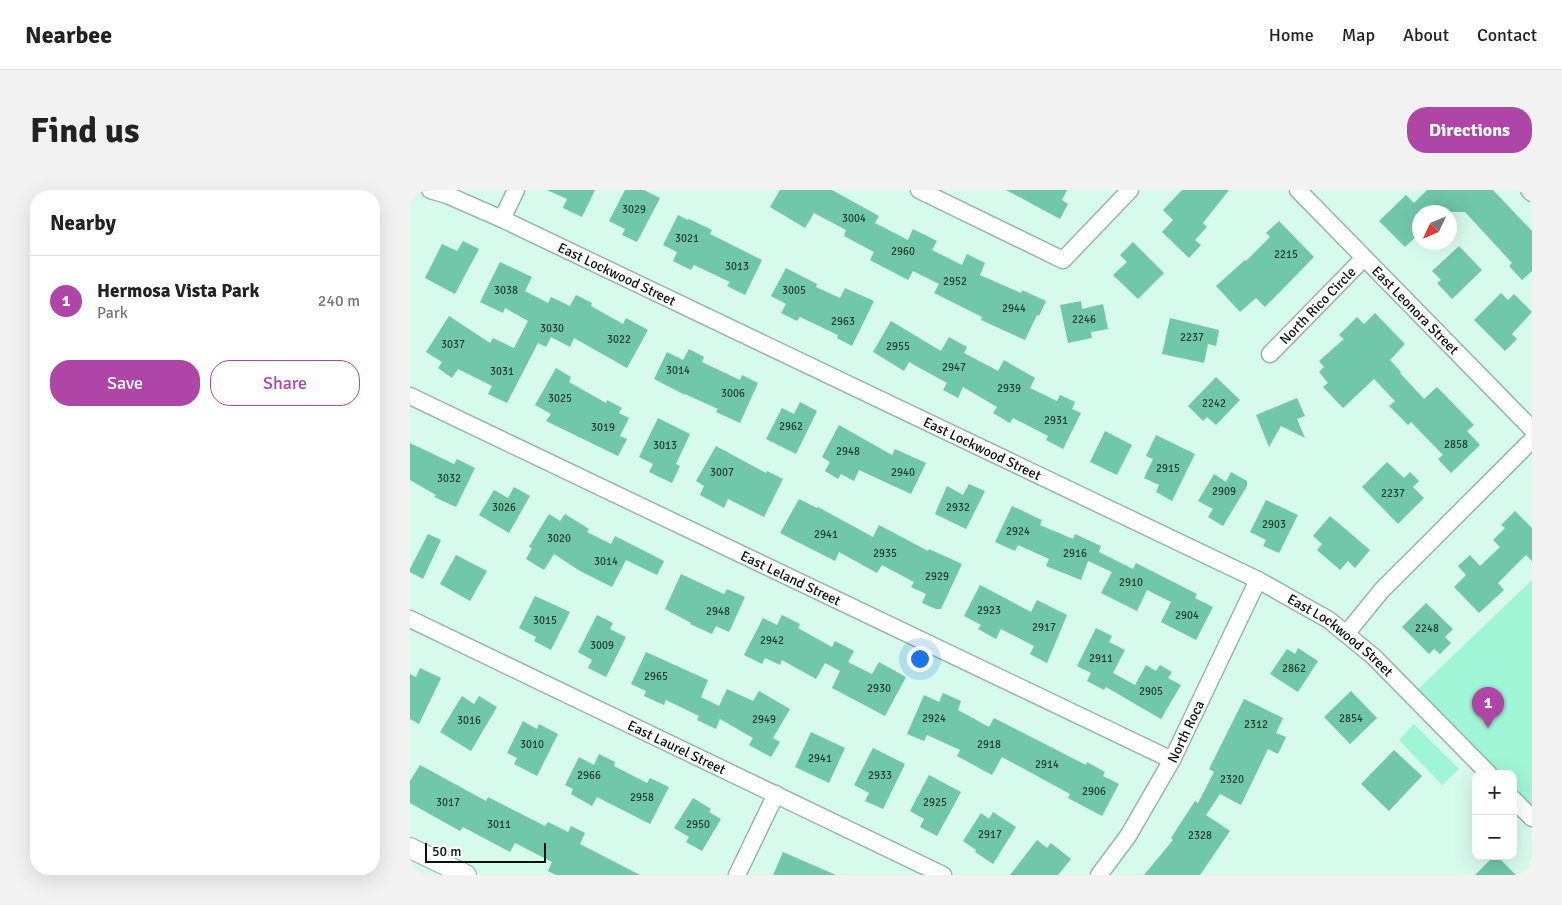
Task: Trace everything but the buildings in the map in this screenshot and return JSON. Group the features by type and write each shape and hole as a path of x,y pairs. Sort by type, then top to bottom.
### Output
{"street":[{"name":"East Lockwood Street","path":"430,190 447,195 502,219 1258,580 1329,620 1374,657 1485,770"},
{"path":"502,219 516,190"},
{"path":"919,190 1063,260 1130,190"},
{"name":"East Leonora Street","path":"1298,190 1532,429"},
{"path":"1529,190 1532,193"},
{"name":"North Rico Circle","path":"1270,354 1364,258"},
{"name":"East Leland Street","path":"410,396 1172,760"},
{"path":"1346,634 1382,590 1532,440"},
{"name":"North Roca","path":"1099,875 1128,836 1172,760 1258,580"},
{"name":"East Laurel Street","path":"410,619 943,875"},
{"path":"737,875 776,794"},
{"path":"1517,803 1532,818"},
{"path":"410,848 466,875"}],"green space":[{"path":"1532,580 1532,818 1517,803 1517,770 1485,770 1412,695"},
{"path":"1414,724 1459,769 1442,785 1399,740"}],"place":[{"name":"Hermosa Vista Park","path":"1488,728"}]}
